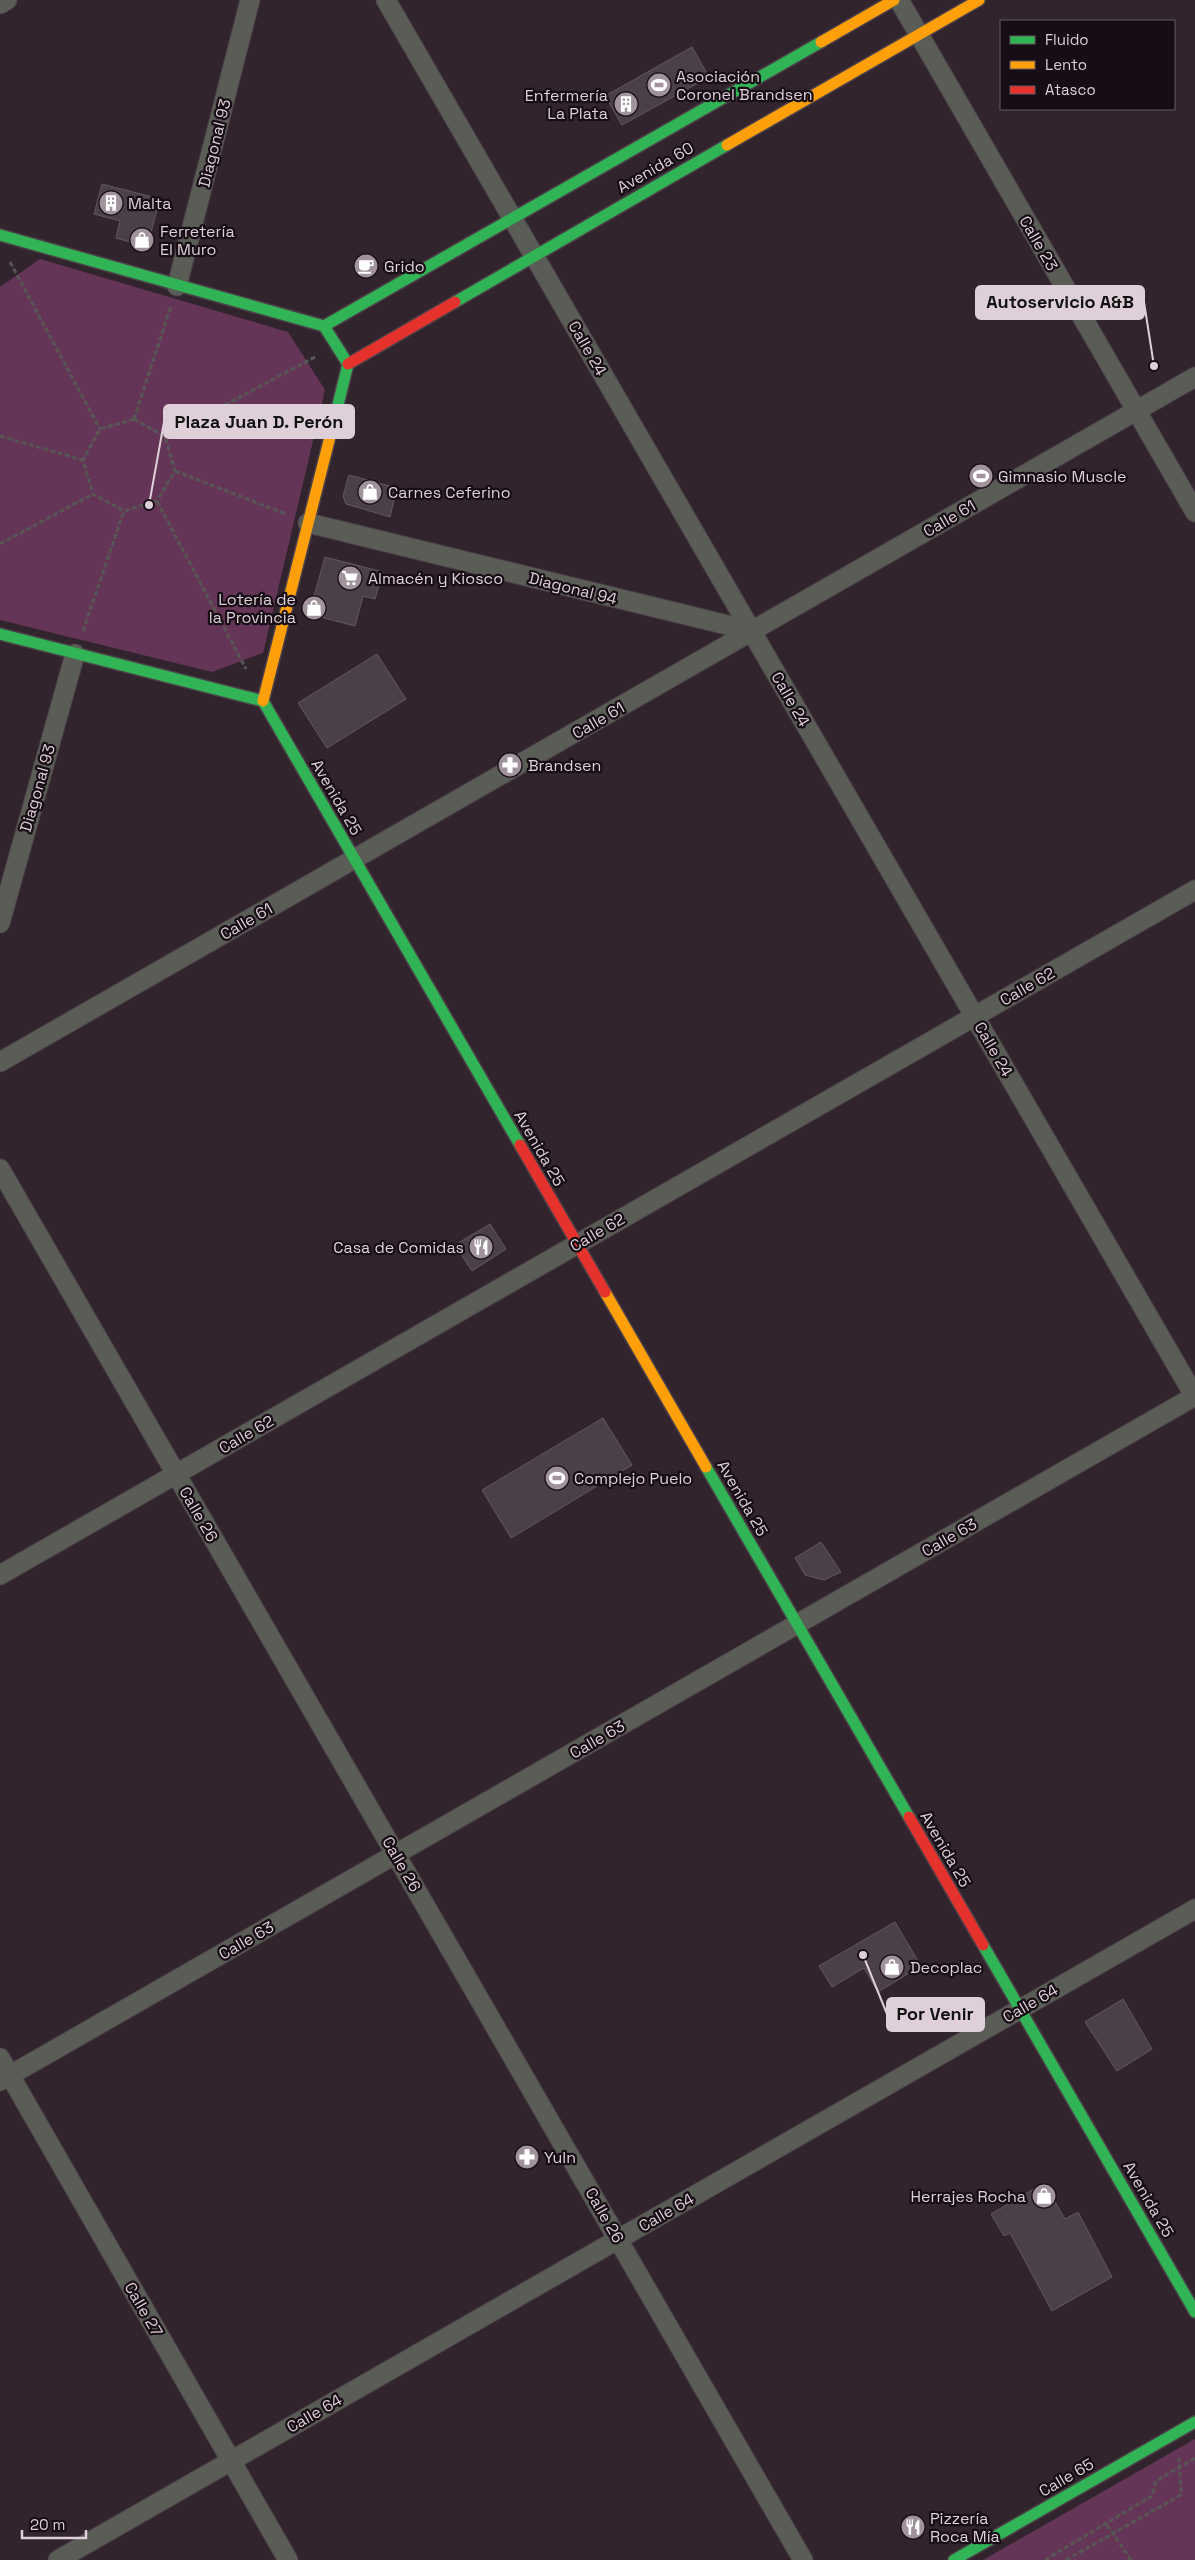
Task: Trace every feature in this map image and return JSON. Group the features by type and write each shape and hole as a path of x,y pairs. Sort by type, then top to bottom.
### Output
{"main road":[{"name":"Avenida 60","path":"324,326 894,0"},
{"name":"Avenida 60","path":"348,364 979,0"},
{"path":"0,235 324,326 348,364 263,701 0,634"},
{"name":"Avenida 25","path":"263,701 1195,2312"},
{"name":"Calle 65","path":"954,2560 1195,2422"}],"street":[{"path":"0,4 7,0"},
{"name":"Diagonal 93","path":"177,286 250,0"},
{"name":"Calle 24","path":"386,0 1195,1397"},
{"name":"Calle 23","path":"899,0 1195,512"},
{"name":"Calle 61","path":"0,1062 1195,377"},
{"name":"Diagonal 94","path":"308,523 752,631"},
{"name":"Diagonal 93","path":"0,923 75,654"},
{"name":"Calle 62","path":"0,1574 1195,890"},
{"name":"Calle 26","path":"0,1169 804,2560"},
{"name":"Calle 63","path":"5,2078 1195,1397"},
{"name":"Calle 64","path":"58,2560 1195,1909"},
{"name":"Calle 27","path":"0,2058 5,2078 288,2560"}],"path":[{"path":"9,260 100,429"},
{"path":"134,419 177,286"},
{"path":"165,436 336,345"},
{"path":"134,419 165,436 175,471 158,501 124,511 93,494 83,460 100,429 134,419"},
{"path":"0,436 83,460"},
{"path":"175,471 308,523"},
{"path":"0,544 93,494"},
{"path":"158,501 263,701"},
{"path":"75,654 124,511"},
{"path":"1066,2560 1181,2495 1179,2453"},
{"path":"1046,2560 1152,2496 1156,2481 1195,2458"},
{"path":"1107,2524 1131,2560"}],"shaded area":[{"path":"40,259 288,332 325,390 263,653 212,672 0,620 0,287"},
{"path":"1195,2439 1195,2560 983,2560"}],"building":[{"path":"692,47 709,77 622,125 605,96"},
{"path":"102,184 160,199 147,247 116,238 120,221 94,214"},
{"name":"Carnes Ceferino","path":"349,475 397,488 390,517 346,504 343,496"},
{"path":"325,557 383,572 375,599 363,596 355,626 309,614"},
{"path":"377,654 406,699 327,748 298,703"},
{"name":"Casa de Comidas","path":"490,1224 506,1249 472,1271 455,1245"},
{"name":"Complejo Puelo","path":"603,1418 632,1465 511,1538 482,1490"},
{"path":"821,1542 841,1572 824,1580 805,1575 795,1558"},
{"path":"895,1922 921,1966 878,1992 864,1968 832,1987 819,1966"},
{"path":"1123,1999 1152,2049 1117,2071 1085,2022"},
{"path":"1044,2183 1065,2219 1078,2212 1112,2277 1052,2311 1010,2233 1004,2236 991,2214"}],"traffic: fast":[{"path":"324,326 821,42"},
{"path":"455,302 727,145"},
{"path":"0,235 324,326 348,364 334,421"},
{"path":"0,634 263,701"},
{"path":"263,701 520,1145"},
{"path":"706,1467 909,1817"},
{"path":"983,1945 1195,2312"},
{"path":"954,2560 1195,2422"}],"traffic: slow":[{"path":"821,42 894,0"},
{"path":"727,145 979,0"},
{"path":"263,701 334,421"},
{"path":"605,1292 706,1467"}],"traffic: jam":[{"path":"348,364 455,302"},
{"path":"520,1145 605,1292"},
{"path":"909,1817 983,1945"}],"place":[{"name":"Asociación Coronel Brandsen","path":"659,85"},
{"name":"Enfermería La Plata","path":"626,104"},
{"name":"Malta","path":"111,203"},
{"name":"Ferretería El Muro","path":"142,240"},
{"name":"Grido","path":"366,266"},
{"name":"Autoservicio A&B","path":"1154,366"},
{"name":"Gimnasio Muscle","path":"981,476"},
{"name":"Carnes Ceferino","path":"370,492"},
{"name":"Plaza Juan D. Perón","path":"149,505"},
{"name":"Almacén y Kiosco","path":"350,578"},
{"name":"Lotería de la Provincia","path":"314,608"},
{"name":"Brandsen","path":"510,765"},
{"name":"Casa de Comidas","path":"481,1247"},
{"name":"Complejo Puelo","path":"557,1478"},
{"name":"Por Venir","path":"863,1955"},
{"name":"Decoplac","path":"892,1967"},
{"name":"Yuln","path":"527,2157"},
{"name":"Herrajes Rocha","path":"1044,2196"},
{"name":"Pizzería Roca Mía","path":"913,2527"}]}
